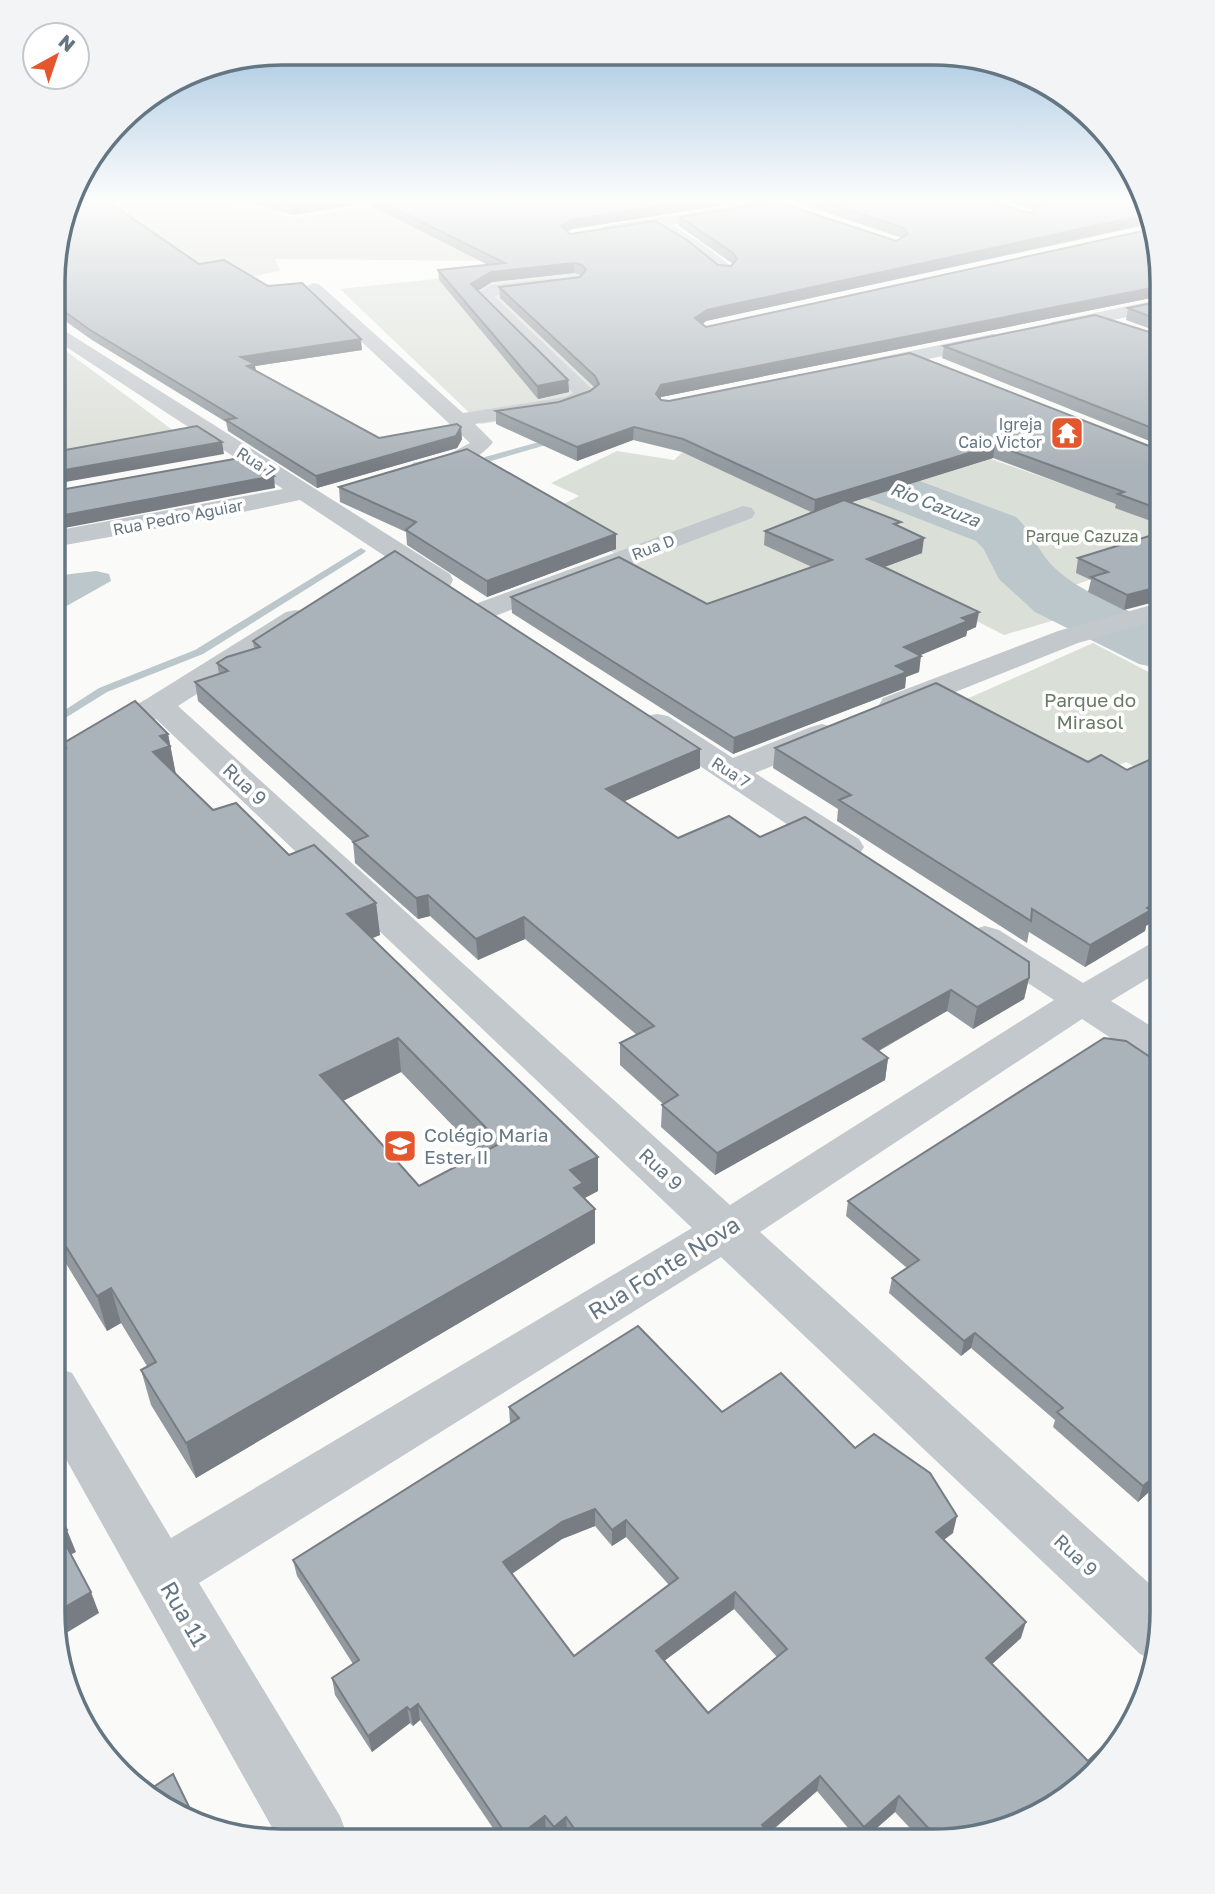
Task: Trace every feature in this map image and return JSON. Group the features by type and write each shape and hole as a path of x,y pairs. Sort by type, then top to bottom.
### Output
{"street":[{"path":"317,291 393,363 461,420 482,442 478,450 403,474"},
{"path":"461,420 571,402 586,394 483,295 490,291"},
{"path":"846,370 1150,306"},
{"path":"1097,319 1136,332"},
{"name":"Rua 7","path":"65,337 308,496 387,560 485,610 520,633"},
{"path":"915,356 952,372"},
{"path":"225,464 250,459"},
{"name":"Rua Pedro Aguiar","path":"65,537 215,510 340,492"},
{"name":"Rua D","path":"485,610 743,513"},
{"path":"65,759 159,705 319,604"},
{"path":"730,771 1068,637 1150,614"},
{"name":"Rua 9","path":"159,705 1150,1624"},
{"name":"Rua 7","path":"636,710 870,863"},
{"path":"964,924 1150,1044"},
{"name":"Rua Fonte Nova","path":"161,1575 727,1230 1081,1001 1150,960"},
{"name":"Rua 11","path":"65,1409 310,1829"}],"green space":[{"path":"342,291 631,293 632,387 530,417 481,424"},
{"path":"65,350 182,437 65,457"},
{"name":"Parque Cazuza","path":"894,425 1150,515 1150,557 1075,585 1001,527 806,452"},
{"path":"690,445 822,469 962,522 1044,576 1075,614 1004,635 904,584 761,641 547,513 579,496 551,483 617,451 674,460"},
{"name":"Parque do Mirasol","path":"1093,643 1150,673 1150,775 1126,762 1085,780 960,702"}],"shaded area":[{"path":"96,571 109,574 111,581 65,607 65,575"}],"building":[{"path":"65,291 311,291 361,339 241,357 255,364 247,366 379,438 457,424 461,427 456,436 316,476 226,420 236,418 90,330 65,312"},
{"path":"456,291 478,291 568,380 537,386"},
{"path":"504,291 793,291 707,310 695,318 706,327 868,291 1135,291 661,385 656,394 661,400 669,401 910,353 1150,446 1150,506 1118,494 1124,492 995,445 815,500 683,439 634,427 577,447 496,411 559,402 590,391 599,384 595,376"},
{"path":"1150,303 1150,316 1128,308"},
{"path":"1095,315 1150,332 1150,427 944,346"},
{"path":"197,426 222,442 65,470 65,450"},
{"path":"467,449 616,534 487,581 406,530 416,522 339,487"},
{"path":"245,457 274,476 65,515 65,489"},
{"path":"844,500 901,522 894,524 924,538 867,559 979,612 962,618 968,621 904,647 921,656 896,666 907,672 734,738 511,597 619,557 707,604 832,560 765,531"},
{"path":"1150,536 1150,589 1127,595 1091,577 1108,572 1078,558"},
{"path":"395,551 700,749 606,789 678,838 729,816 760,837 805,817 1029,962 1029,978 977,1007 951,990 863,1039 888,1058 717,1153 662,1105 678,1095 620,1043 654,1026 524,917 476,939 428,895 416,898 353,842 368,836 195,682 228,671 217,663 227,657 260,647 253,641"},
{"path":"936,683 1088,762 1101,755 1127,770 1150,760 1150,906 1147,908 1150,911 1090,945 1032,909 1031,921 839,800 851,795 775,748"},
{"path":"135,701 168,734 160,736 170,746 153,752 213,810 236,803 289,855 314,845 376,903 347,914 598,1157 570,1170 583,1183 574,1188 595,1209 186,1443 141,1370 156,1362 111,1288 97,1296 65,1245 65,742","holes":["398,1038 501,1143 419,1186 320,1075"]},
{"path":"1104,1038 1126,1041 1150,1057 1150,1480 1143,1486 1057,1412 1063,1408 975,1333 964,1341 892,1278 919,1260 848,1201"},
{"path":"638,1326 722,1412 781,1373 855,1448 874,1434 930,1473 957,1516 936,1532 1026,1622 986,1658 1088,1761 1103,1746 1087,1766 1042,1800 1003,1818 947,1829 929,1829 899,1796 864,1827 820,1776 762,1825 765,1829 574,1829 566,1817 554,1827 545,1816 528,1829 503,1829 418,1704 410,1710 407,1707 368,1736 332,1678 359,1660 293,1560 519,1418 509,1407","holes":["595,1509 612,1530 626,1520 678,1578 574,1656 503,1562 562,1522","735,1592 787,1649 708,1713 656,1651"]},
{"path":"65,1543 91,1592 65,1607"},
{"path":"173,1774 190,1808 173,1800 154,1787"}],"waterway":[{"path":"474,473 488,459 557,439"},
{"name":"Rio Cazuza","path":"782,451 808,457 996,529 1009,542 1020,566 1057,599 1150,644"},
{"path":"65,715 103,690 199,652 361,551"}],"place":[{"name":"Igreja Caio Victor","path":"1067,433"},
{"name":"Colégio Maria Ester II","path":"400,1146"}]}
